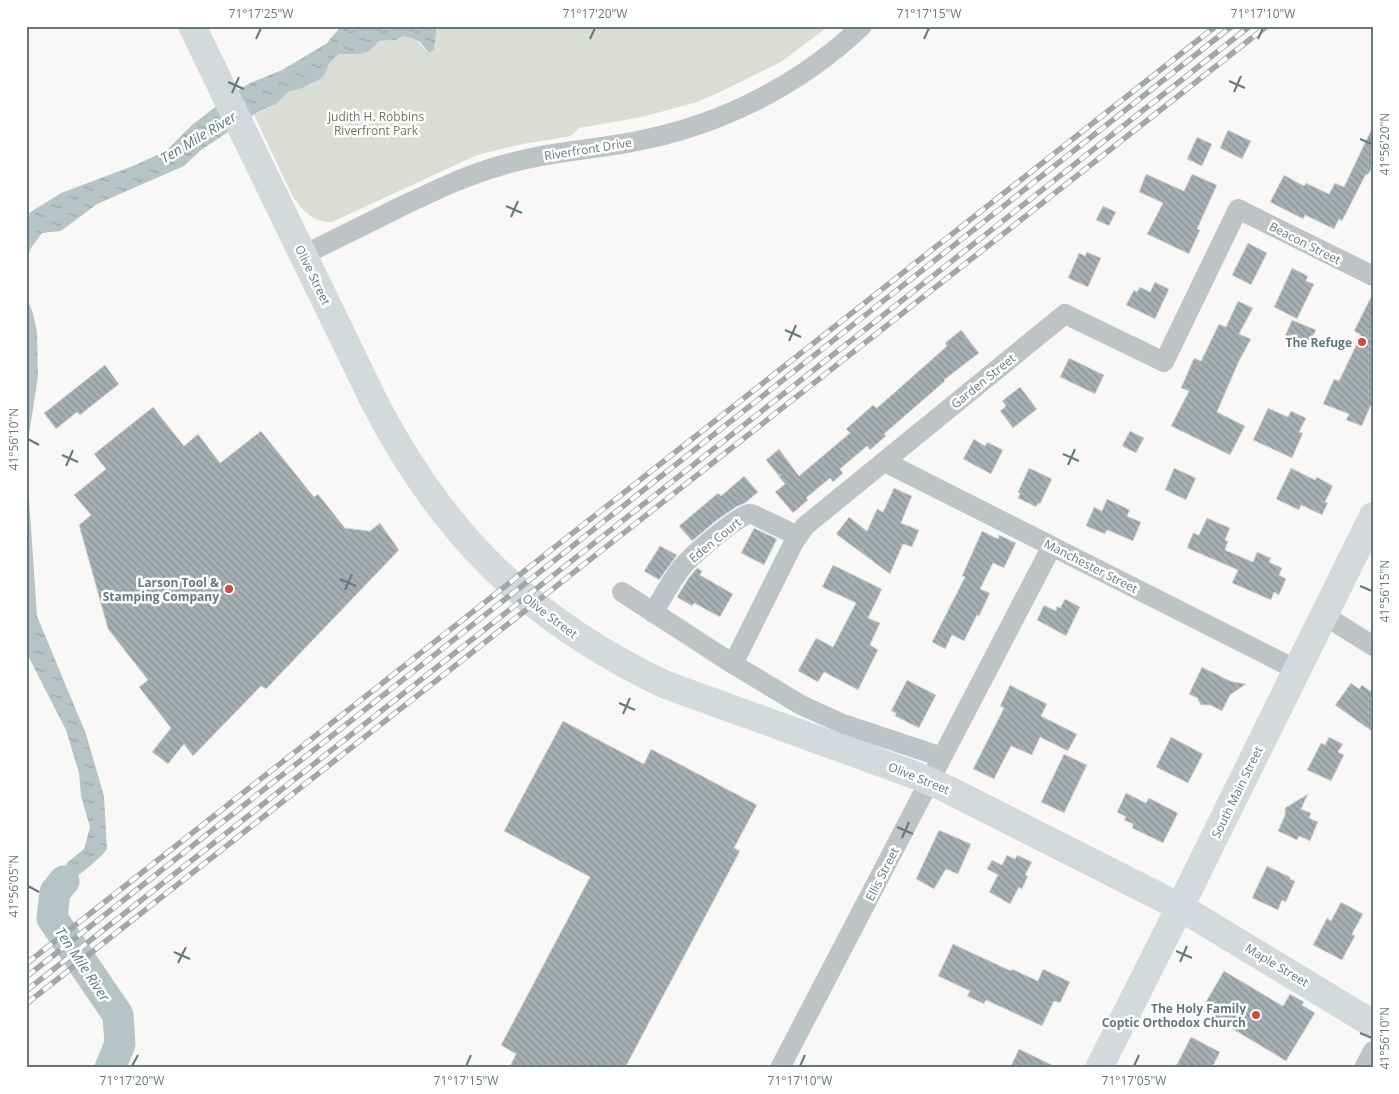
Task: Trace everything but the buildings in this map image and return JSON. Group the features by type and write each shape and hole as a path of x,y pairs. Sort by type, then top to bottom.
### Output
{"main road":[{"name":"Olive Street","path":"192,26 222,84 373,399 400,450 431,496 459,531 521,594 581,639 642,674 677,690 936,769 1180,907"},
{"name":"South Main Street","path":"1099,1068 1373,516"},
{"name":"Maple Street","path":"1180,907 1373,1024"}],"street":[{"name":"Riverfront Drive","path":"304,255 438,189 492,168 526,160 652,138 683,130 727,114 755,102 798,77 839,47 862,26"},
{"name":"Beacon Street","path":"1238,209 1373,276"},
{"name":"Garden Street","path":"733,664 798,536 805,526 1065,314 1164,362 1238,209"},
{"name":"Manchester Street","path":"884,462 1297,670"},
{"name":"Eden Court","path":"653,613 677,573 686,562 744,516 752,514 798,536"},
{"name":"Ellis Street","path":"780,1068 1052,546"},
{"name":"Olive Street","path":"622,592 795,702 936,769"},
{"path":"1324,615 1373,646"},
{"path":"1364,1068 1373,1051"}],"green space":[{"name":"Judith H. Robbins Riverfront Park","path":"437,26 829,26 781,62 697,102 642,117 579,128 571,136 523,144 477,155 332,222 325,222 309,215 292,195 254,115 276,104 288,92 312,84 326,72 329,64 340,54 362,54 370,51 379,41 396,40 403,36 415,40 429,53 434,50"}],"water":[{"path":"341,26 437,26 434,50 429,53 420,42 403,36 396,40 379,41 370,51 361,54 340,54 329,64 322,78 302,88 288,92 276,104 258,112 201,150 184,166 97,204 61,231 42,233 31,248 26,263 26,215 61,193 133,166 166,151 192,125 232,94 250,83 282,70 327,43"},
{"path":"26,296 33,313 37,332 38,376 28,441 27,468 37,616 86,734 104,796 107,849 59,895 56,903 66,910 48,924 43,911 43,893 47,884 59,874 68,862 84,849 90,827 81,796 79,773 66,730 26,652"}],"waterway":[{"name":"Ten Mile River","path":"64,881 55,892 52,918 118,1015 120,1044 110,1068"}],"railway":[{"path":"26,964 1216,26"},
{"path":"26,977 1232,26"},
{"path":"26,991 1250,26"},
{"path":"26,1004 1267,26"}],"place":[{"name":"The Refuge","path":"1362,342"},
{"name":"Larson Tool & Stamping Company","path":"229,589"},
{"name":"The Holy Family Coptic Orthodox Church","path":"1256,1015"}]}
